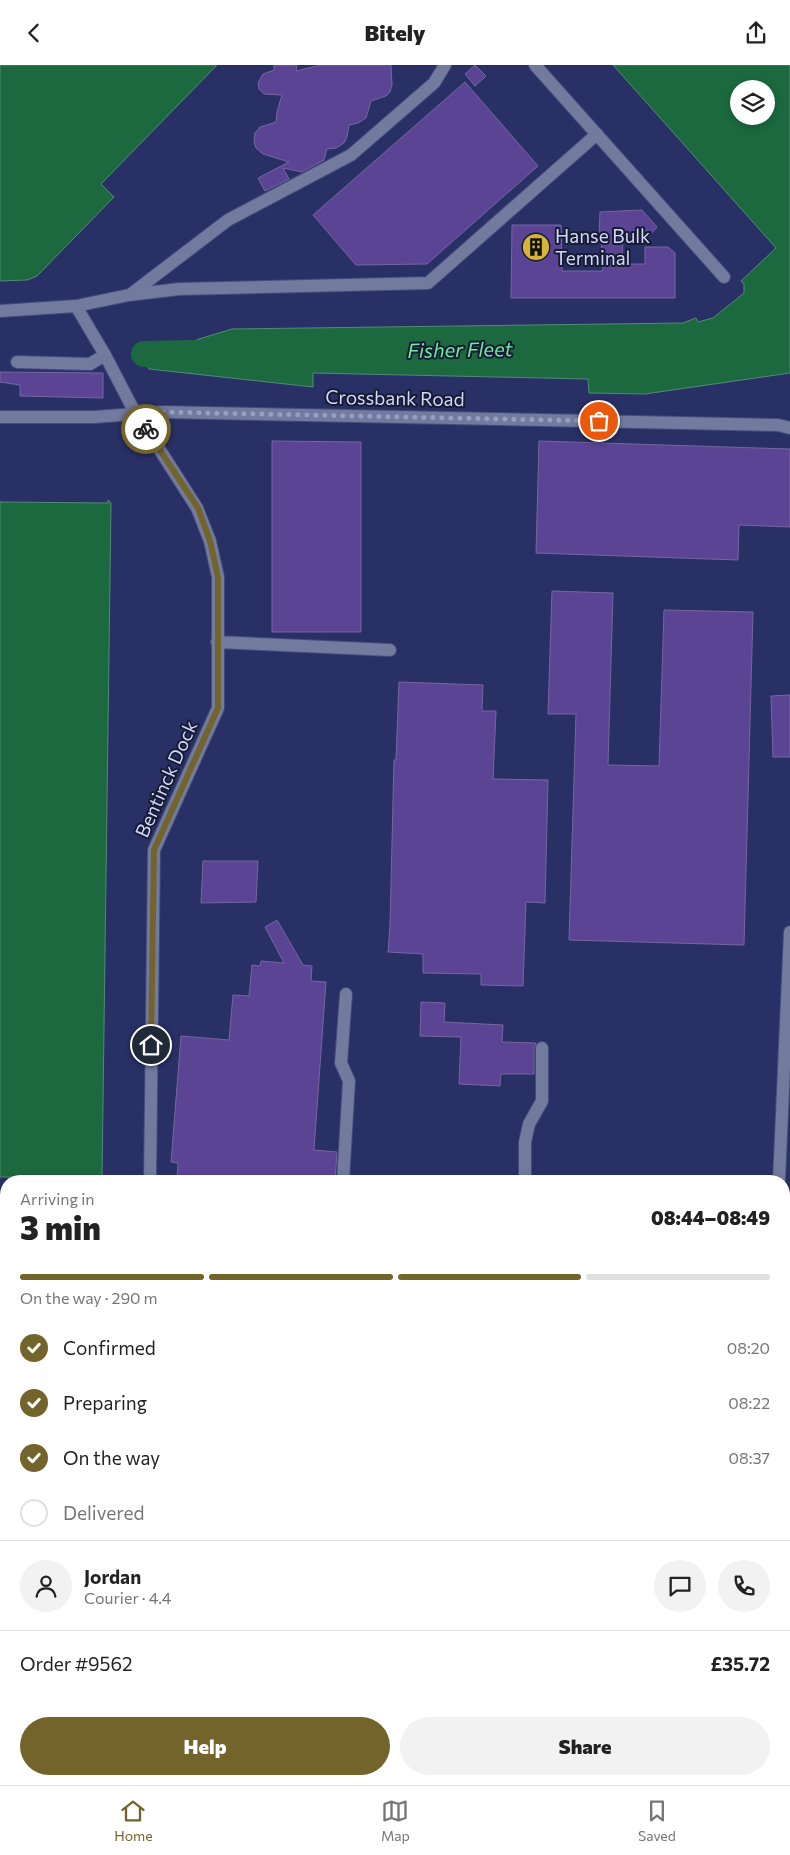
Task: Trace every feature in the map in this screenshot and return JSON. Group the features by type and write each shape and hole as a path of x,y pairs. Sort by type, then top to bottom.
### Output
{"street":[{"path":"129,295 228,220 351,155 434,83 445,65"},
{"path":"535,65 724,277"},
{"path":"0,311 76,306 129,295 179,289 428,283 597,134"},
{"name":"Bentinck Dock","path":"76,306 105,355 136,414 198,508 210,541 218,577 218,708 154,850 150,1175"},
{"path":"17,362 90,364 105,355"},
{"name":"Crossbank Road","path":"0,417 94,417 172,412 778,425 790,428"},
{"path":"217,642 390,650"},
{"path":"779,1175 790,932"},
{"path":"343,1175 349,1081 341,1063 346,994"},
{"path":"524,1175 525,1142 529,1124 542,1101 542,1048"}],"water":[{"path":"0,65 217,65 101,184 114,197 37,276 27,280 0,281"},
{"path":"613,65 790,65 790,373 645,394 589,393 588,379 313,373 313,387 149,369 144,361 199,339 232,329 683,323 696,318 698,322 713,318 744,293 744,284 741,281 776,248"},
{"path":"108,500 111,503 102,1175 0,1175 0,502 108,503"}],"building":[{"path":"274,65 297,65 296,71 321,65 391,65 392,85 390,92 386,96 371,101 366,118 358,123 349,125 344,143 336,148 327,149 324,160 302,172 283,168 289,179 265,191 258,178 289,162 263,154 256,148 254,142 255,133 260,127 276,122 282,95 264,94 259,89 258,83 263,74 274,70"},
{"path":"475,65 486,76 475,86 465,74"},
{"path":"465,82 538,166 427,264 356,265 313,215"},
{"path":"642,210 657,227 648,237 623,237 622,264 645,264 645,247 668,247 675,253 675,298 511,298 512,225 561,225 562,271 603,271 601,237 599,237 600,212"},
{"path":"0,372 103,373 103,398 20,396 20,385 0,382"},
{"path":"272,441 361,442 361,632 272,632"},
{"path":"539,441 790,449 790,527 739,525 738,560 536,553"},
{"path":"552,591 613,593 608,765 659,766 664,610 753,612 744,945 569,940 576,714 548,714"},
{"path":"399,682 483,685 482,711 496,711 493,779 548,780 545,903 526,902 523,986 481,985 481,974 423,973 423,954 388,952 394,760 396,760"},
{"path":"790,695 790,757 773,757 771,696"},
{"path":"203,861 258,861 256,902 201,903"},
{"path":"277,920 303,965 312,966 311,981 326,982 314,1150 337,1152 335,1175 177,1175 178,1163 171,1162 181,1036 229,1040 233,995 249,996 252,965 260,966 261,961 284,963 265,927"},
{"path":"421,1002 445,1003 444,1022 503,1025 502,1042 536,1043 534,1048 534,1074 501,1074 500,1086 459,1084 461,1037 420,1036"}],"waterway":[{"name":"Fisher Fleet","path":"144,354 195,353"}],"way so far":[{"path":"146,429 136,414 162,412 599,421"}],"place":[{"name":"Hanse Bulk Terminal","path":"536,247"}],"route":[{"path":"146,429 198,508 210,541 218,577 218,708 154,850 151,1045"}]}
